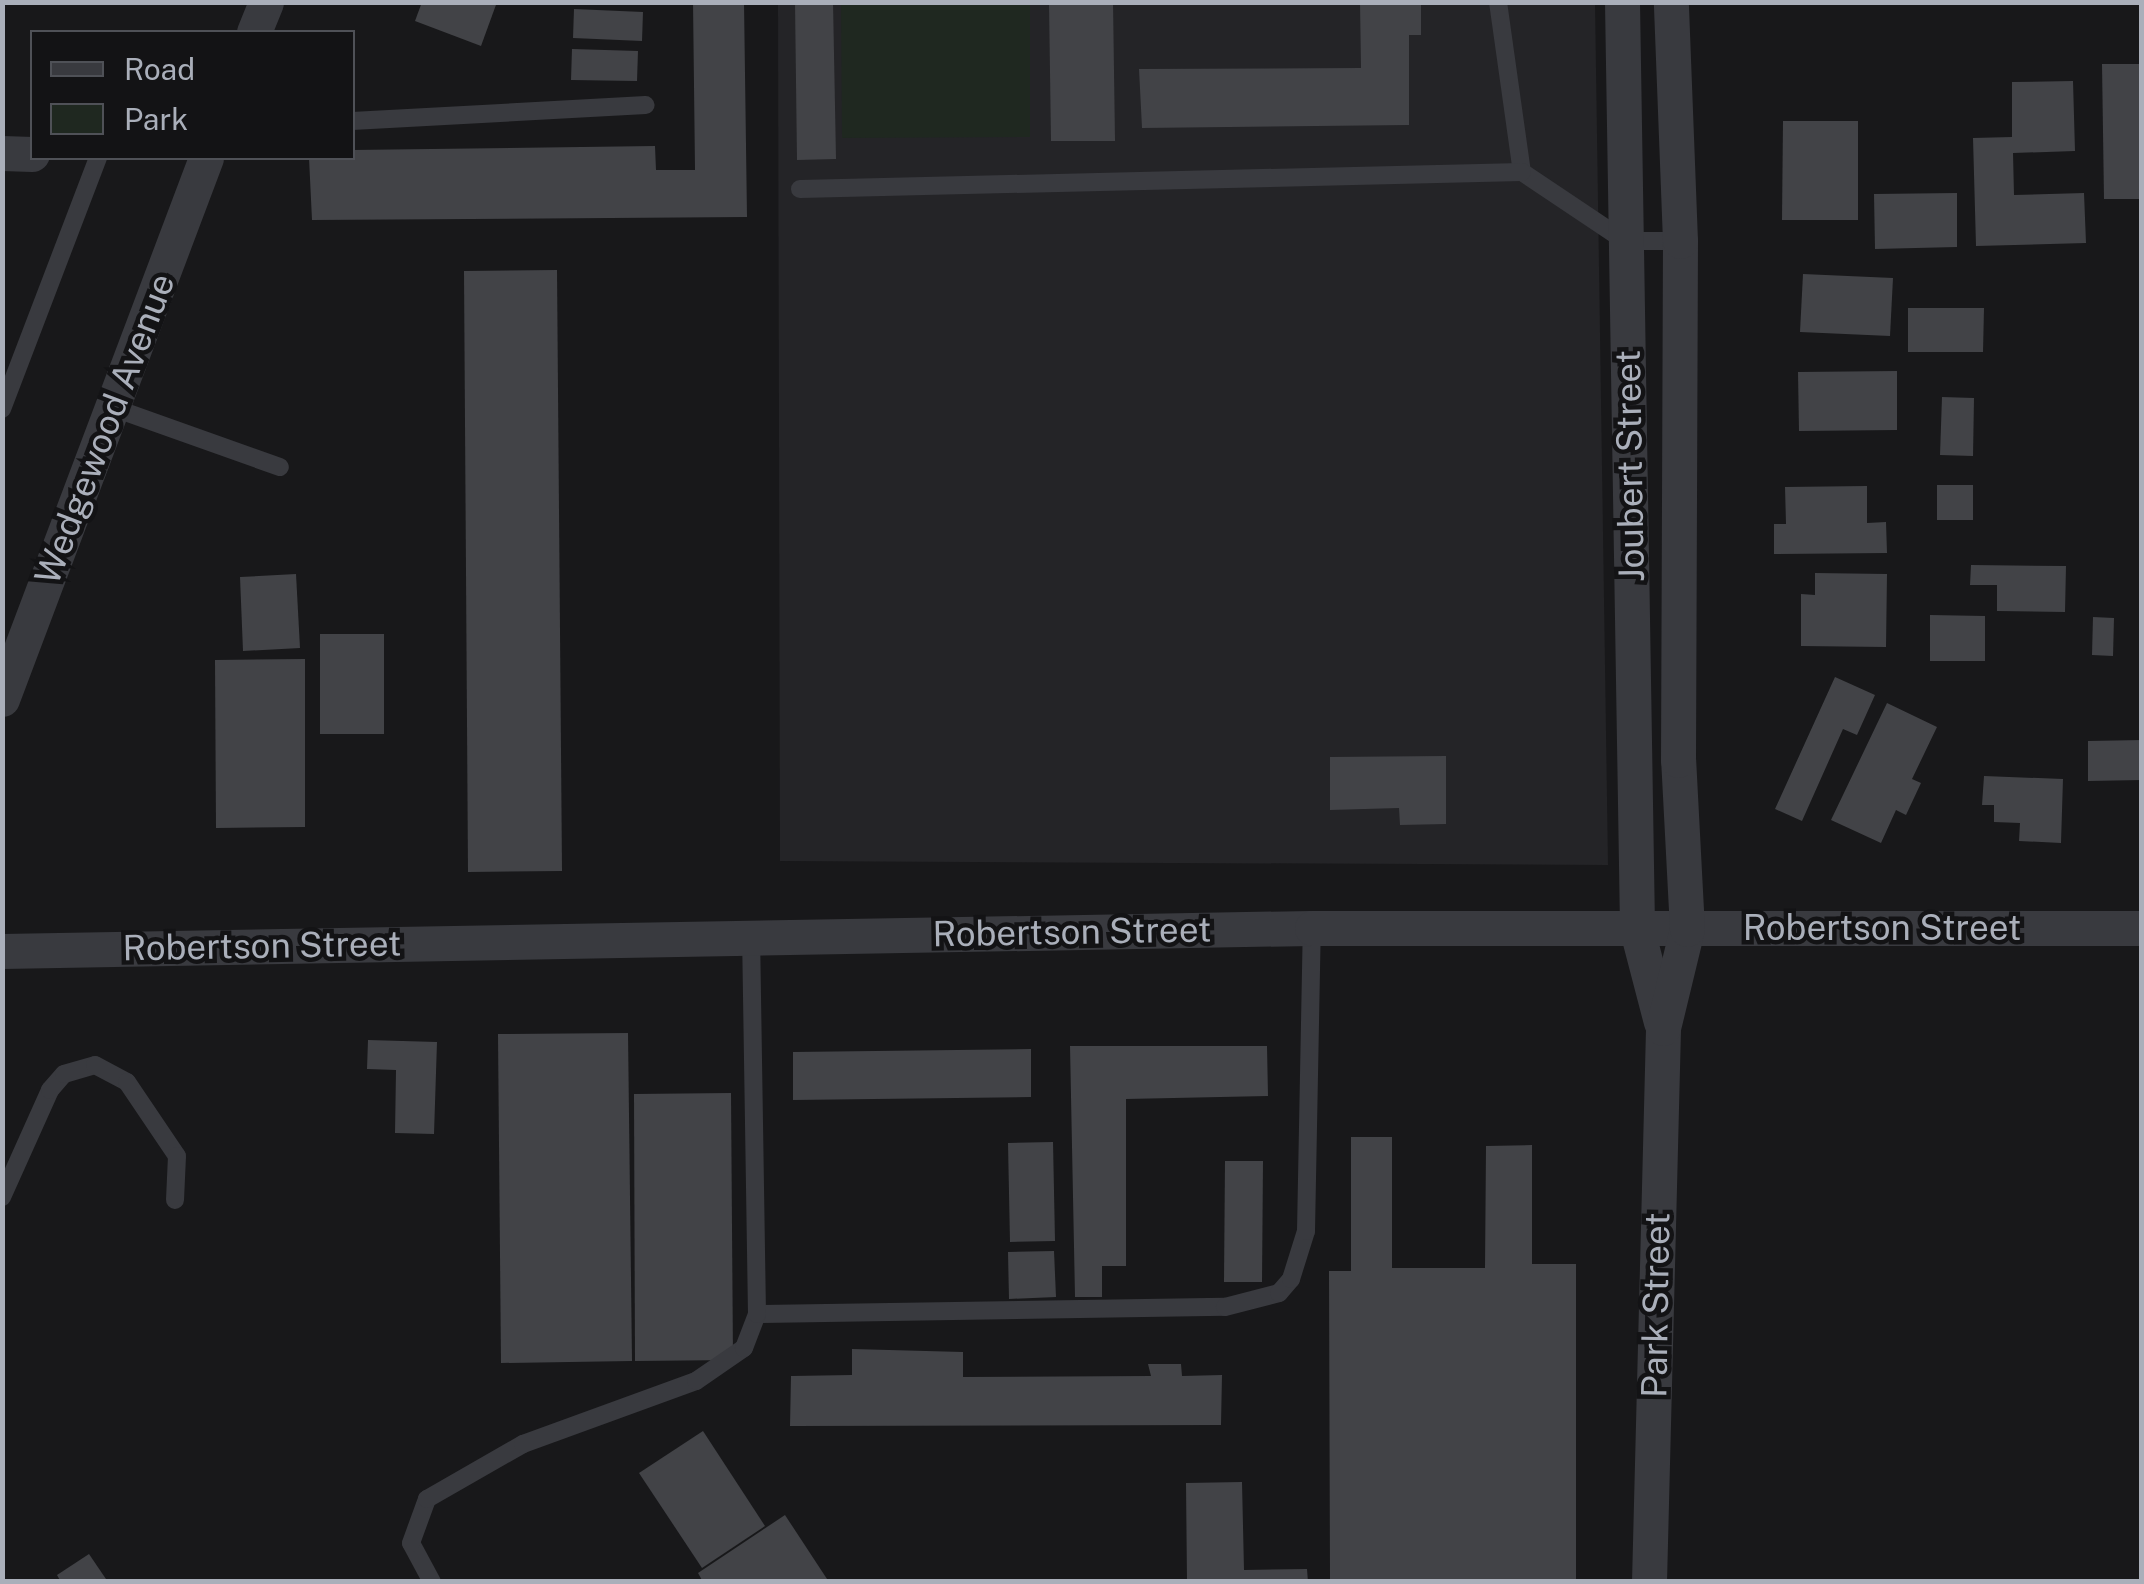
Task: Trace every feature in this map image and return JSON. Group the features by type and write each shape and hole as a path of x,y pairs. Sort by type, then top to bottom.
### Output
{"street":[{"path":"255,30 266,2"},
{"name":"Joubert Street","path":"1622,2 1637,930"},
{"name":"Joubert Street","path":"1670,2 1680,240 1678,760 1688,929"},
{"path":"2,153 30,154"},
{"name":"Wedgewood Avenue","path":"2,699 205,160"},
{"name":"Robertson Street","path":"2,950 1312,928 2142,928"},
{"name":"Park Street","path":"1649,1582 1663,1028 1688,929"},
{"name":"Park Street","path":"1637,930 1663,1028"}],"lane":[{"path":"1498,2 1522,172"},
{"path":"355,121 646,105"},
{"path":"2,409 97,160"},
{"path":"800,189 1522,172 1625,241 1680,240"},
{"path":"114,408 280,467"},
{"path":"757,1314 1225,1308 1278,1293 1291,1279 1306,1231 1312,928"},
{"path":"432,1582 411,1542 427,1499 523,1444 721,1369 744,1348 757,1314 751,937"},
{"path":"2,1197 50,1090 64,1074 95,1066 127,1082 177,1156 175,1200"}],"shaded area":[{"path":"778,3 1595,3 1608,865 780,861"}],"green space":[{"path":"841,3 1030,3 1030,137 842,138"}],"building":[{"path":"422,2 497,2 481,46 415,21"},
{"path":"693,2 744,2 747,217 312,220 309,160 355,160 355,150 655,146 656,170 695,170"},
{"path":"795,2 833,2 836,159 797,160"},
{"path":"1049,2 1113,2 1115,141 1051,141"},
{"path":"1360,2 1421,2 1421,35 1409,35 1409,125 1142,128 1139,69 1361,68"},
{"path":"574,9 643,12 642,41 573,38"},
{"path":"572,49 638,51 637,81 571,80"},
{"path":"2102,64 2142,64 2142,199 2104,199"},
{"path":"2073,81 2075,151 2013,153 2014,195 2084,193 2086,243 1976,246 1973,138 2012,137 2012,82"},
{"path":"1783,121 1858,121 1858,220 1782,220"},
{"path":"1957,193 1957,247 1875,249 1874,194"},
{"path":"557,270 562,871 468,872 464,271"},
{"path":"1803,274 1893,278 1890,336 1800,332"},
{"path":"1908,308 1984,308 1983,352 1908,352"},
{"path":"1897,371 1897,430 1799,431 1798,372"},
{"path":"1942,397 1974,398 1973,456 1940,455"},
{"path":"1937,485 1973,485 1973,520 1937,520"},
{"path":"1867,486 1867,523 1886,522 1887,553 1774,554 1774,524 1786,524 1785,487"},
{"path":"1971,565 2066,566 2065,612 1997,611 1997,585 1970,585"},
{"path":"1815,573 1887,574 1886,647 1801,646 1801,594 1815,595"},
{"path":"296,574 300,648 243,651 240,577"},
{"path":"1930,615 1985,616 1985,661 1930,661"},
{"path":"2093,617 2114,618 2113,656 2092,655"},
{"path":"320,634 384,634 384,734 320,734"},
{"path":"305,659 305,827 216,828 215,660"},
{"path":"1835,677 1875,695 1857,735 1843,729 1802,821 1775,809"},
{"path":"1887,703 1937,727 1912,779 1921,783 1906,815 1896,810 1881,843 1831,820"},
{"path":"2142,740 2142,780 2088,781 2088,741"},
{"path":"1446,756 1446,824 1400,825 1399,808 1330,810 1330,757"},
{"path":"1984,776 2063,779 2061,843 2019,841 2020,823 1994,822 1994,805 1982,805"},
{"path":"628,1033 632,1361 501,1363 498,1034"},
{"path":"368,1040 437,1042 434,1134 395,1133 396,1070 367,1069"},
{"path":"1070,1046 1267,1046 1268,1096 1126,1099 1126,1266 1102,1266 1102,1297 1075,1297"},
{"path":"1031,1049 1031,1097 793,1100 793,1052"},
{"path":"731,1093 733,1360 635,1361 634,1094"},
{"path":"1351,1137 1392,1137 1392,1268 1485,1268 1486,1146 1532,1145 1532,1264 1576,1264 1576,1582 1330,1582 1329,1271 1351,1271"},
{"path":"1053,1142 1055,1241 1010,1242 1008,1143"},
{"path":"1225,1161 1263,1161 1262,1282 1224,1282"},
{"path":"1054,1251 1056,1297 1009,1299 1008,1252"},
{"path":"852,1349 963,1352 963,1377 1151,1376 1148,1364 1181,1364 1182,1376 1222,1375 1221,1425 790,1426 791,1376 852,1375"},
{"path":"703,1431 765,1526 702,1568 639,1473"},
{"path":"1242,1482 1244,1570 1307,1569 1308,1582 1187,1582 1186,1483"},
{"path":"785,1515 829,1582 703,1582 698,1573"},
{"path":"89,1554 108,1582 61,1582 57,1575"}]}
